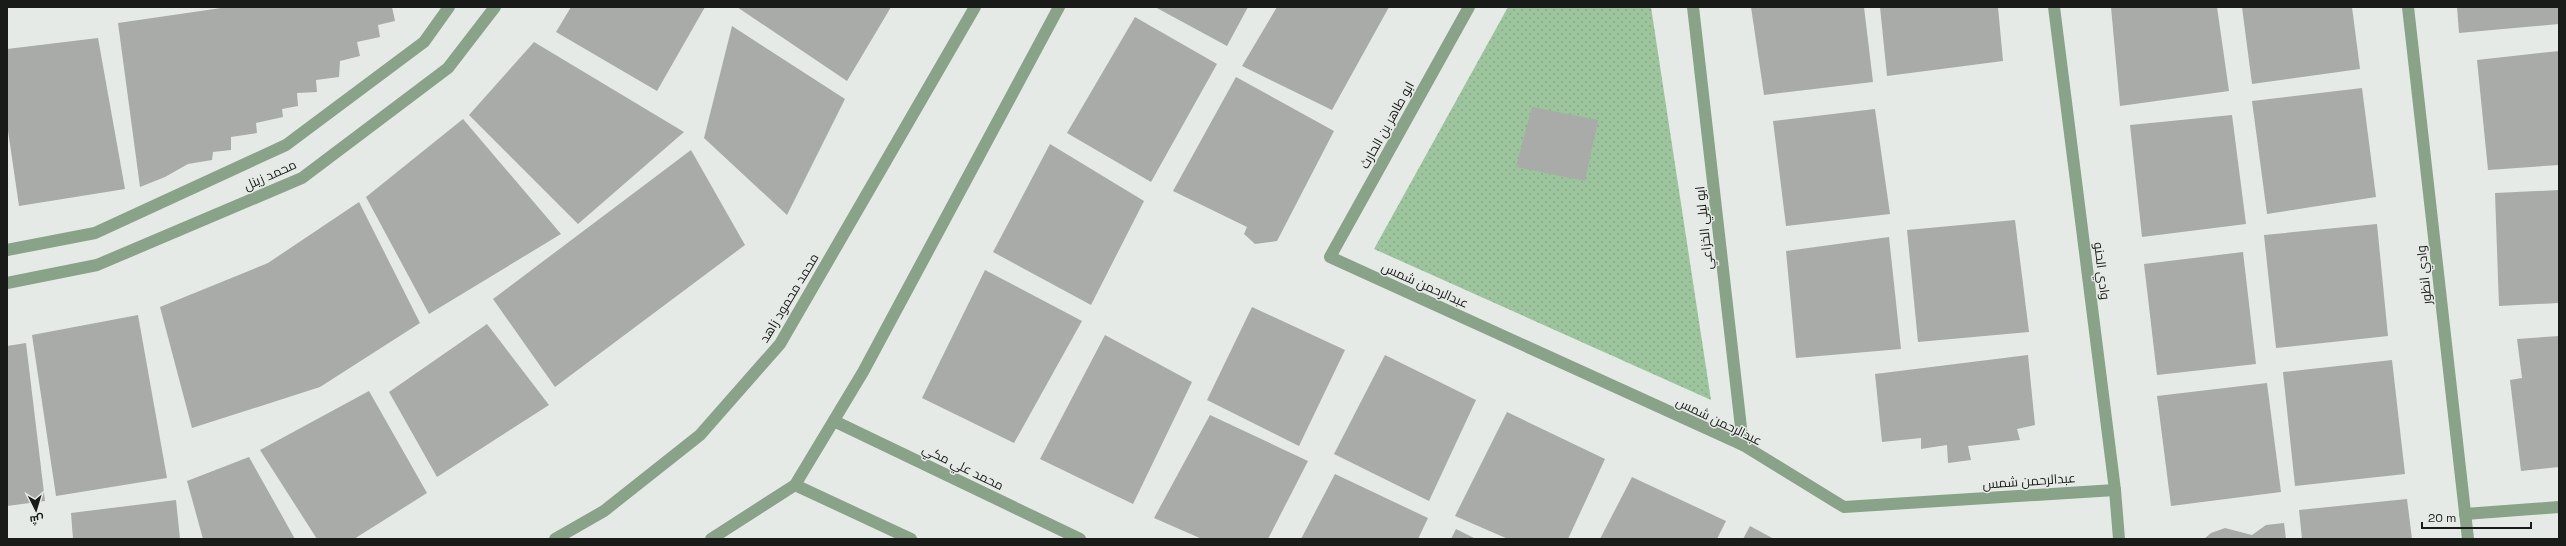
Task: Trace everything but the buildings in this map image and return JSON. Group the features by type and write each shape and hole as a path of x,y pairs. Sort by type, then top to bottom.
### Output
{"street":[{"name":"محمد زينل","path":"7,250 96,233 286,145 424,42 449,7"},
{"name":"محمد زينل","path":"7,283 97,265 302,178 448,68 495,7"},
{"name":"محمد محمود زاهد","path":"554,539 604,511 700,435 780,344 975,7"},
{"path":"711,539 795,485 863,372 1059,7"},
{"name":"ابو طاهر بن الحارث","path":"1330,257 1469,7"},
{"name":"ابو ليلي الخزاعي","path":"1694,7 1743,445"},
{"name":"وادي الحنو","path":"2054,7 2115,490 2119,539"},
{"name":"وادي انظور","path":"2408,7 2468,539"},
{"name":"عبدالرحمن شمس","path":"1330,257 1743,445 1844,507 2115,490"},
{"name":"محمد علي مكي","path":"834,421 1080,539"},
{"path":"795,485 911,539"},
{"path":"2465,514 2559,507"}],"green space":[{"path":"1508,7 1651,7 1711,400 1374,249"}]}
